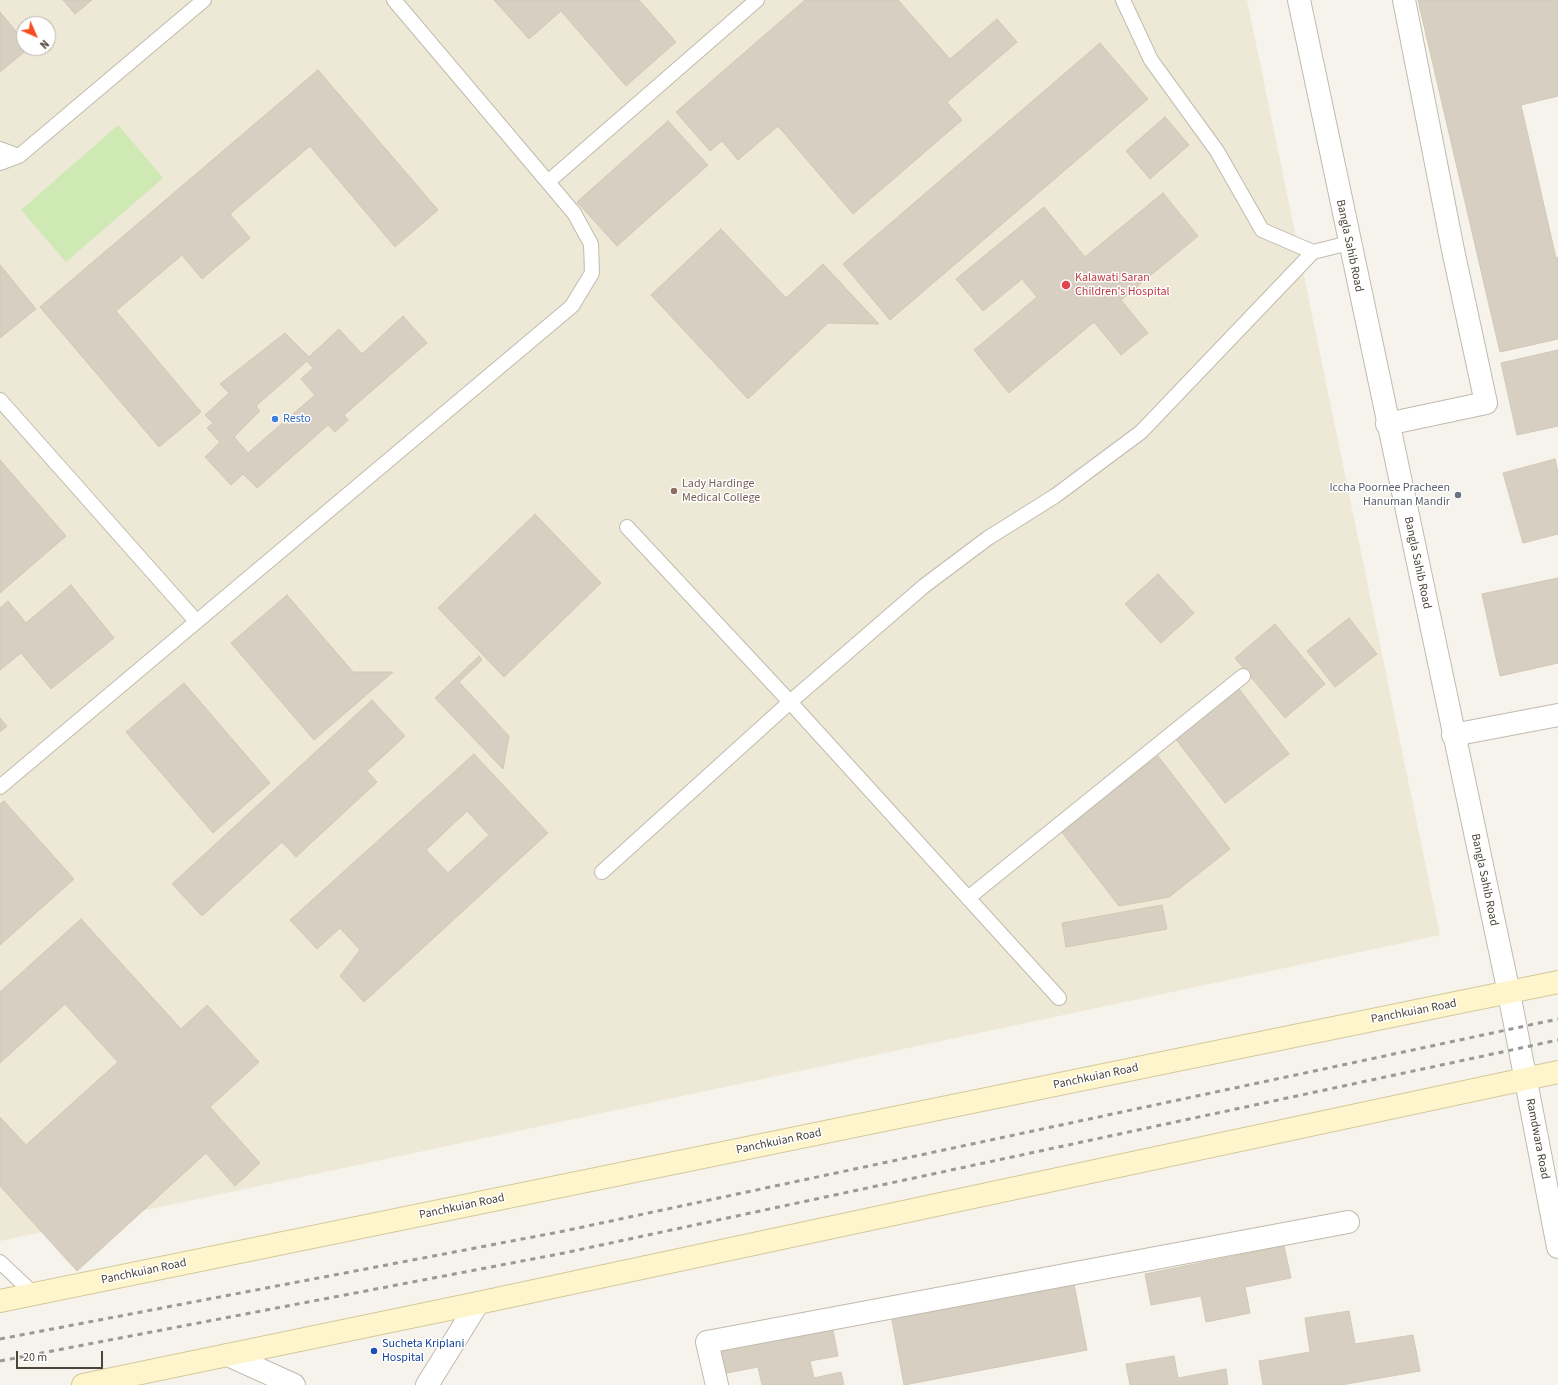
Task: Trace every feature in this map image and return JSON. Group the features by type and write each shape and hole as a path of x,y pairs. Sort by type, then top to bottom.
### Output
{"main road":[{"name":"Panchkuian Road","path":"0,1301 1558,982"},
{"path":"84,1385 478,1303 1558,1072"}],"street":[{"name":"Bangla Sahib Road","path":"1299,0 1387,424 1509,993 1525,1079"},
{"path":"1387,424 1486,403 1452,250 1404,0"},
{"path":"1453,735 1558,714"},
{"name":"Ramdwara Road","path":"1525,1079 1552,1187 1558,1247"},
{"path":"717,1385 707,1342 1348,1222"},
{"path":"427,1385 478,1303"},
{"path":"228,1355 294,1385"}],"lane":[{"path":"0,163 19,156 204,0"},
{"path":"0,787 572,306 592,273 591,244 574,213 394,0"},
{"path":"548,182 757,0"},
{"path":"1123,0 1150,60 1218,151 1262,230 1313,252"},
{"path":"0,149 19,156"},
{"path":"602,872 790,702 924,586 988,538 1055,496 1141,432 1313,252 1349,243"},
{"path":"0,400 196,621"},
{"path":"627,527 790,702 1059,998"},
{"path":"968,898 1243,676"},
{"path":"0,1262 34,1294"}],"shaded area":[{"name":"Lady Hardinge Medical College","path":"0,0 1247,0 1440,935 0,1241"}],"green space":[{"path":"118,125 163,178 66,262 21,210"}],"building":[{"path":"63,0 92,0 75,14"},
{"path":"494,0 639,0 676,42 626,86 561,11 529,39"},
{"path":"805,0 898,0 950,59 997,19 1017,42 947,102 962,120 853,214 778,126 738,160 722,141 710,151 676,112"},
{"path":"1418,0 1558,0 1558,96 1521,105 1556,258 1558,257 1558,339 1500,352"},
{"path":"0,12 16,31 16,56 19,56 0,72"},
{"path":"1100,43 1148,99 890,320 843,264"},
{"path":"318,70 438,210 395,247 310,146 230,214 250,238 202,279 182,255 116,311 201,412 159,447 40,307"},
{"path":"1165,117 1189,145 1150,179 1126,151"},
{"path":"668,121 708,165 617,246 577,202"},
{"path":"1163,193 1198,236 1121,300 1148,333 1121,355 1094,322 1009,393 974,350 1037,297 1022,279 983,311 956,279 1044,207 1085,257"},
{"path":"721,229 786,298 823,264 879,324 828,323 748,399 651,295"},
{"path":"0,265 36,309 0,338"},
{"path":"403,316 427,343 344,415 348,420 335,432 328,425 257,488 243,474 231,485 205,457 220,442 207,428 213,423 205,415 229,393 220,384 285,333 309,357 339,329 362,354","holes":["307,361 313,368 301,379 315,395 248,453 234,437 260,411 256,406"]},
{"path":"1558,350 1558,426 1517,435 1501,363"},
{"path":"1555,459 1558,472 1558,534 1523,543 1503,473"},
{"path":"0,460 66,536 0,593"},
{"path":"535,514 601,583 504,677 438,608"},
{"path":"1158,574 1194,613 1161,643 1125,604"},
{"path":"1558,578 1558,663 1500,676 1482,594"},
{"path":"71,585 114,638 51,689 21,653 0,670 0,608 8,601 26,623"},
{"path":"287,595 353,672 393,672 314,740 231,643"},
{"path":"1349,618 1377,654 1335,687 1307,651"},
{"path":"1275,624 1325,684 1285,718 1235,658"},
{"path":"479,656 482,660 459,682 509,736 503,769 435,698"},
{"path":"184,683 270,783 213,833 126,732"},
{"path":"1239,689 1289,754 1225,803 1175,738"},
{"path":"372,700 405,736 367,771 377,782 296,857 282,842 202,916 172,884"},
{"path":"0,718 7,726 0,732"},
{"path":"474,754 548,833 364,1002 340,976 360,950 340,928 317,949 290,920","holes":["467,811 489,835 448,873 426,850"]},
{"path":"1158,756 1230,849 1169,897 1119,906 1061,831"},
{"path":"4,801 74,879 0,945 0,804"},
{"path":"1162,905 1167,929 1066,947 1062,923"},
{"path":"81,919 181,1029 207,1005 259,1062 210,1107 260,1163 235,1186 206,1153 77,1271 0,1186 0,1117 26,1145 118,1062 65,1004 0,1063 0,992"},
{"path":"1284,1246 1291,1278 1245,1287 1250,1313 1206,1322 1201,1296 1151,1305 1145,1274"},
{"path":"1073,1279 1087,1350 904,1385 891,1315"},
{"path":"1349,1311 1355,1344 1413,1335 1420,1371 1341,1385 1263,1385 1259,1361 1310,1352 1305,1318"},
{"path":"831,1320 838,1356 810,1361 814,1378 841,1372 844,1385 762,1385 758,1367 722,1374 716,1344"},
{"path":"1174,1356 1178,1378 1226,1369 1228,1385 1130,1385 1126,1364"}],"railway":[{"path":"0,1339 564,1231 1558,1019"},
{"path":"0,1361 564,1253 1558,1040"}],"place":[{"name":"Kalawati Saran Children's Hospital","path":"1066,285"},
{"name":"Resto","path":"275,419"},
{"name":"Lady Hardinge Medical College","path":"674,491"},
{"name":"Iccha Poornee Pracheen Hanuman Mandir","path":"1458,495"},
{"name":"Sucheta Kriplani Hospital","path":"374,1351"}]}
